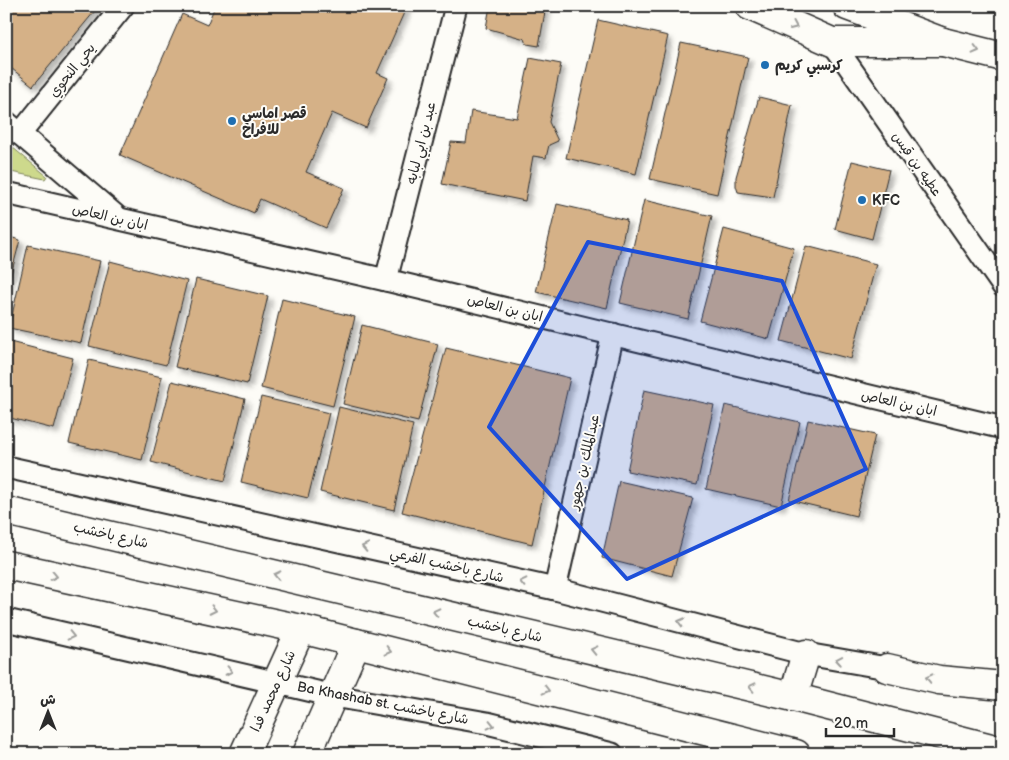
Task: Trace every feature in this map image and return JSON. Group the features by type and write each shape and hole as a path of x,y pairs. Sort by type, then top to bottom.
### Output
{"main road":[{"path":"750,6 832,42 943,42"},
{"path":"847,6 943,42 1003,57"},
{"name":"شارع باخشب","path":"6,511 793,697 1003,750"},
{"path":"6,565 302,629 794,753"},
{"name":"شارع محمد فدا","path":"244,754 302,629"},
{"path":"307,754 356,642"},
{"path":"793,697 806,654"},
{"path":"887,668 972,685 1003,686"}],"street":[{"name":"يحي النحوي","path":"13,128 123,6"},
{"name":"عبد بن ابي لبابه","path":"386,280 456,6"},
{"name":"عطيه بن قيس","path":"832,42 1003,286"},
{"path":"13,128 120,219"},
{"name":"ابان بن العاص","path":"6,193 386,280 1003,428"},
{"name":"عبدالملك بن جهور","path":"555,589 613,334"},
{"name":"شارع باخشب الفرعي","path":"6,467 555,589 806,654 887,668"},
{"name":"Ba Khashab st. شارع باخشب","path":"6,620 334,696 487,723 612,754"},
{"path":"972,685 996,682 1003,678"}],"highlighted area":[{"path":"588,242 782,281 866,469 627,579 489,427"}],"green space":[{"path":"6,142 47,176 45,179 6,171"}],"building":[{"path":"6,6 99,6 33,86 6,64"},
{"name":"قصر اماسي للافراح","path":"215,6 407,6 377,73 388,78 366,128 332,113 306,172 344,188 326,228 260,199 254,213 120,155 182,14 207,25"},
{"path":"490,6 546,6 539,46 527,44 525,39 486,28"},
{"path":"598,20 668,36 636,174 566,158"},
{"path":"681,43 748,57 717,194 650,179"},
{"path":"530,58 561,64 549,122 558,141 549,145 546,158 533,156 525,201 442,184 451,142 466,143 471,111 517,118"},
{"path":"759,97 792,105 773,197 738,192 736,186 736,177"},
{"name":"KFC","path":"852,161 889,170 872,239 835,229"},
{"path":"644,200 712,216 688,319 620,303"},
{"path":"557,204 627,220 607,308 536,292"},
{"path":"724,229 794,248 769,339 700,321"},
{"path":"6,236 20,240 6,294"},
{"path":"28,245 100,261 81,343 9,328"},
{"path":"806,246 876,264 851,359 781,341"},
{"path":"110,261 187,281 166,365 89,346"},
{"path":"196,279 268,296 247,384 175,367"},
{"path":"282,299 355,317 333,406 261,388"},
{"path":"362,325 438,344 418,422 343,404"},
{"path":"6,341 73,358 54,429 6,417"},
{"path":"446,348 570,378 532,544 402,512"},
{"path":"89,360 162,377 142,460 69,443"},
{"path":"172,381 245,399 225,481 151,462"},
{"path":"644,390 714,405 697,485 627,471"},
{"path":"261,397 329,413 308,498 241,482"},
{"path":"725,405 800,422 781,506 706,489"},
{"path":"339,407 413,425 394,510 320,492"},
{"path":"808,420 875,435 856,516 789,500"},
{"path":"619,481 693,498 672,576 602,558"}],"place":[{"name":"كرسبي كريم","path":"765,65"},
{"name":"قصر اماسي للافراح","path":"232,121"},
{"name":"KFC","path":"862,200"}]}
